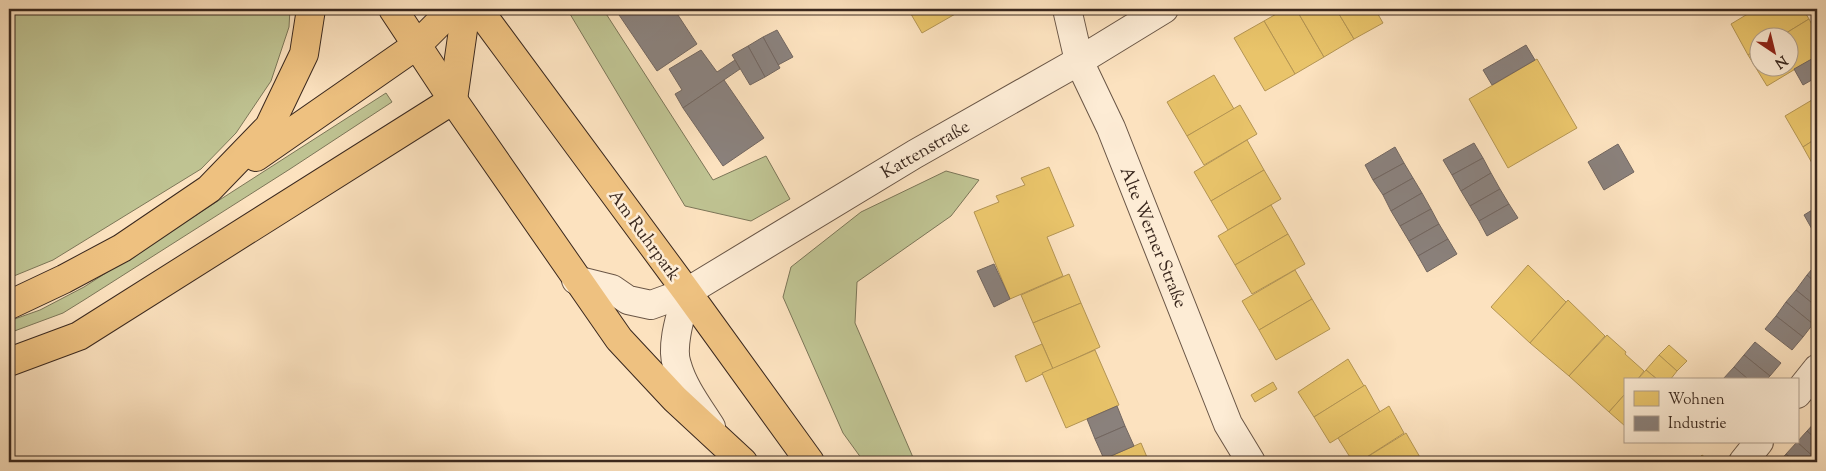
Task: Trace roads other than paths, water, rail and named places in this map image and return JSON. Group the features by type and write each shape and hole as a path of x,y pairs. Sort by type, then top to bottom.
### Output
{"main road":[{"path":"209,189 269,127 304,54 311,9"},
{"path":"393,9 576,280 619,339 675,398 743,462"},
{"path":"9,305 64,280 122,248 417,44 453,9"},
{"path":"9,362 79,336 453,100 466,9"},
{"name":"Am Ruhrpark","path":"478,9 810,462"}],"street":[{"name":"Alte Werner Straße","path":"1067,9 1079,61 1111,128 1228,424 1251,462"},
{"name":"Kattenstraße","path":"576,280 612,289 628,300 651,305 687,292 915,154 1079,61 1164,9"},
{"path":"687,292 676,335 676,364 690,393 721,443"},
{"path":"1798,393 1817,369"},
{"path":"1743,462 1757,444"}]}
